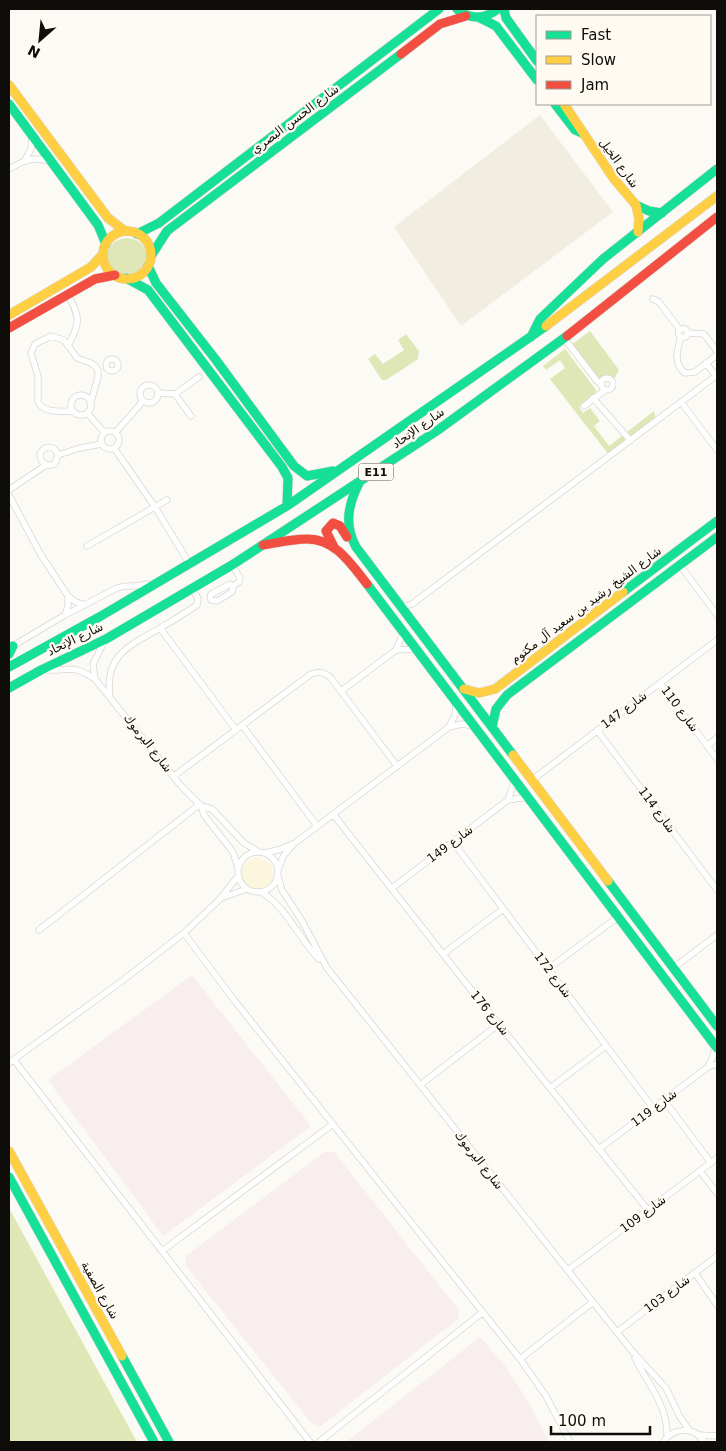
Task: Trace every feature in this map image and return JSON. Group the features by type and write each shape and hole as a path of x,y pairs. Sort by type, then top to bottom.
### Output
{"main road":[{"name":"شارع الحسن البصري","path":"137,234 156,226 440,9"},
{"path":"457,9 466,16 480,18 496,26 536,79"},
{"path":"480,18 488,16 498,9"},
{"path":"504,9 506,18 536,60"},
{"name":"شارع الحسن البصري","path":"151,256 158,242 167,231 440,24 466,16"},
{"path":"9,85 108,218 126,231 137,234 148,243 151,256 148,266 139,275 126,278"},
{"path":"9,104 98,225 106,244"},
{"name":"شارع الخيل","path":"556,105 575,130 584,134"},
{"name":"شارع الخيل","path":"565,105 614,179 636,205 648,211 662,213"},
{"name":"شارع الإتحاد","path":"531,337 540,319 603,260 717,169"},
{"name":"شارع الإتحاد","path":"9,667 101,616 287,506 531,337 717,196"},
{"name":"شارع الخيل","path":"636,205 639,219 638,232"},
{"name":"شارع الإتحاد","path":"9,688 41,670 106,639 232,565 260,545 360,483 438,430 564,338 717,217"},
{"path":"9,315 94,265 103,254 106,244 114,235 126,231"},
{"path":"103,254 106,266 115,275"},
{"path":"148,266 156,283 294,466 307,476 323,474 343,468"},
{"path":"9,328 95,279 115,275 144,286 282,466 288,478 287,506"},
{"path":"352,542 348,530 348,510 360,483"},
{"name":"شارع الشيخ رشيد بن سعيد آل مكتوم","path":"464,690 473,693 484,693 495,689 717,521"},
{"path":"716,1023 340,526 333,523 326,531 335,548 352,564 404,631 716,1046"},
{"name":"شارع الشيخ رشيد بن سعيد آل مكتوم","path":"492,727 492,720 497,706 514,690 717,537"},
{"path":"260,545 272,545 305,538 322,541 335,548"},
{"path":"506,680 506,686 514,690"},
{"path":"529,797 535,795 539,790"},
{"path":"651,959 650,956 654,951 661,952"},
{"name":"شارع الصفية","path":"9,1151 169,1442"},
{"name":"شارع الصفية","path":"9,1177 154,1442"}],"street":[{"path":"25,160 31,149 32,136"},
{"path":"9,169 25,160 38,158 51,162"},
{"path":"68,294 75,308 78,324 68,346"},
{"path":"653,299 659,302 680,330 679,334 681,337 676,354 682,371 692,374 717,353 704,334 700,332 688,333 681,337"},
{"path":"680,330 684,328 688,333"},
{"path":"52,336 64,340 77,358 95,366 98,370 98,377 91,408 87,413 78,414 73,411 46,410 40,406 38,376 31,353 35,344 52,336"},
{"path":"564,338 605,390"},
{"path":"399,605 406,606 412,604 717,375 706,364"},
{"path":"98,377 104,376 109,371"},
{"path":"158,393 175,394 199,377"},
{"path":"584,406 605,390 612,388 611,380 606,378 601,384"},
{"path":"146,386 154,387 158,393 156,400 149,404 140,397 140,392 146,386"},
{"path":"175,394 191,416"},
{"path":"73,411 72,401 77,396 84,395 91,402"},
{"path":"593,398 630,440"},
{"path":"116,432 143,401"},
{"path":"681,402 717,450"},
{"path":"87,413 104,432"},
{"path":"114,448 107,448 102,444 101,436 104,432 111,430 116,432"},
{"path":"114,448 119,440 116,432"},
{"path":"58,455 102,444"},
{"path":"9,490 46,465 55,464 58,455 56,450 52,448 43,449 40,453 40,458 46,465"},
{"path":"114,448 155,507 189,563"},
{"path":"9,495 41,555 68,596 76,602 85,605"},
{"path":"87,546 167,500"},
{"path":"110,697 110,676 118,656 133,642 160,628 198,603 210,599 211,594 225,585 230,584 233,586 239,582 240,578 232,565"},
{"path":"680,565 717,615"},
{"path":"10,650 65,615 120,587 140,586 171,574"},
{"path":"191,588 198,598 198,603"},
{"path":"65,615 68,606 68,596"},
{"path":"408,616 412,604"},
{"path":"160,628 236,730"},
{"path":"341,691 396,650 404,631"},
{"path":"95,679 93,664 106,639"},
{"name":"شارع 147","path":"532,780 717,640"},
{"path":"396,650 417,649"},
{"name":"شارع اليرموك","path":"41,670 73,668 95,679 200,805 204,815 233,852 238,868"},
{"path":"174,776 315,672 328,675 396,766"},
{"name":"شارع 110","path":"660,683 717,759"},
{"path":"449,727 455,715 456,701"},
{"path":"220,899 228,894 247,889 261,892 272,887 284,855 295,843 449,727 462,724 475,726"},
{"path":"242,725 317,826"},
{"name":"شارع 114","path":"597,730 717,890"},
{"path":"707,746 717,738"},
{"path":"508,800 515,779"},
{"name":"شارع 149","path":"392,888 508,800 529,797"},
{"path":"40,930 200,805"},
{"name":"شارع اليرموك","path":"200,805 212,809 244,843 262,853"},
{"name":"شارع 176","path":"332,814 648,1210"},
{"name":"شارع 172","path":"453,842 653,1108"},
{"path":"247,889 238,876 238,868 243,858 248,854 281,849 295,843"},
{"path":"262,853 274,860 278,874"},
{"name":"شارع اليرموك","path":"278,874 282,890 302,921 327,968"},
{"path":"238,876 220,899 184,933 11,1062 310,1442"},
{"name":"شارع اليرموك","path":"261,892 276,903 304,942 327,968 632,1352 666,1388 680,1417 690,1431"},
{"path":"443,954 503,909"},
{"path":"548,969 618,917"},
{"path":"184,933 520,1359 546,1396 570,1442"},
{"path":"673,968 717,935"},
{"path":"420,1085 499,1024"},
{"path":"550,1088 606,1046"},
{"path":"708,1067 716,1046"},
{"name":"شارع 119","path":"599,1149 708,1067 717,1064"},
{"path":"664,1100 711,1163"},
{"path":"162,1252 333,1124"},
{"name":"شارع 109","path":"568,1270 717,1158"},
{"path":"700,1171 717,1193"},
{"name":"شارع 103","path":"617,1332 717,1256"},
{"path":"695,1273 717,1305"},
{"path":"520,1359 594,1302"},
{"path":"319,1442 483,1312"},
{"name":"شارع اليرموك","path":"632,1352 664,1410 668,1428 665,1440"},
{"path":"665,1440 675,1432 690,1431 698,1435 704,1442"},
{"path":"698,1435 717,1436"}],"shaded area":[{"path":"540,115 613,212 461,326 394,227"},
{"path":"192,975 311,1126 163,1236 48,1080"},
{"path":"326,1151 334,1152 459,1310 458,1319 321,1426 311,1423 185,1265 186,1256"},
{"path":"480,1337 505,1366 528,1401 549,1442 346,1442"}],"green space":[{"path":"127,238 138,241 144,247 147,258 144,269 138,275 127,278 116,275 110,269 107,258 110,247 116,241"},
{"path":"590,331 619,370 614,379 606,377 598,381 571,345"},
{"path":"406,334 419,351 418,359 386,380 382,380 368,359 375,354 383,364 404,350 398,340"},
{"path":"565,349 596,390 595,395 579,407 583,413 590,408 600,421 594,426 609,446 654,411 656,420 609,455 550,379 565,368 560,360 546,370 543,366"},
{"path":"9,1208 137,1442 9,1442"}],"sand":[{"path":"257,858 268,863 273,874 268,885 257,890 246,885 241,874 246,863"}],"traffic: fast":[{"path":"137,234 159,223 439,9"},
{"path":"457,9 467,15 478,17 488,15 498,9"},
{"path":"504,9 506,18 536,60"},
{"path":"480,18 496,26 536,79"},
{"path":"151,256 167,231 401,54"},
{"path":"9,104 98,225 106,244"},
{"path":"556,105 575,130 584,134"},
{"path":"531,337 540,319 603,259 717,169"},
{"path":"636,205 649,211 662,213"},
{"path":"148,266 156,283 216,360 294,466 307,476 333,471"},
{"path":"126,278 148,290 282,467 288,478 287,506"},
{"path":"9,667 101,616 287,506 546,326"},
{"path":"9,688 41,670 106,639 232,565 438,430 567,336"},
{"path":"359,483 352,499 349,515 350,531 356,547 513,755"},
{"path":"623,592 717,521"},
{"path":"492,727 496,709 507,695 717,537"},
{"path":"367,584 717,1048"},
{"path":"9,654 13,646"},
{"path":"608,881 717,1026"},
{"path":"9,1177 154,1442"},
{"path":"122,1356 169,1442"}],"traffic: slow":[{"path":"9,85 108,218 125,231"},
{"path":"565,105 614,179 636,205 639,219 638,232"},
{"path":"546,326 717,196"},
{"path":"127,231 136,233 144,238 149,246 151,255 149,264 144,272 136,277 127,279 118,277 110,272 105,264 103,255 105,246 110,238 118,233 127,231"},
{"path":"9,315 91,267 103,254"},
{"path":"464,689 479,693 495,689 623,592"},
{"path":"513,755 608,881"},
{"path":"9,1151 122,1356"}],"traffic: jam":[{"path":"401,54 440,24 466,16"},
{"path":"567,336 717,217"},
{"path":"9,328 95,279 115,275"},
{"path":"334,547 326,531 333,523 340,526 347,537"},
{"path":"263,545 301,539 326,543 341,554 367,584"}]}
